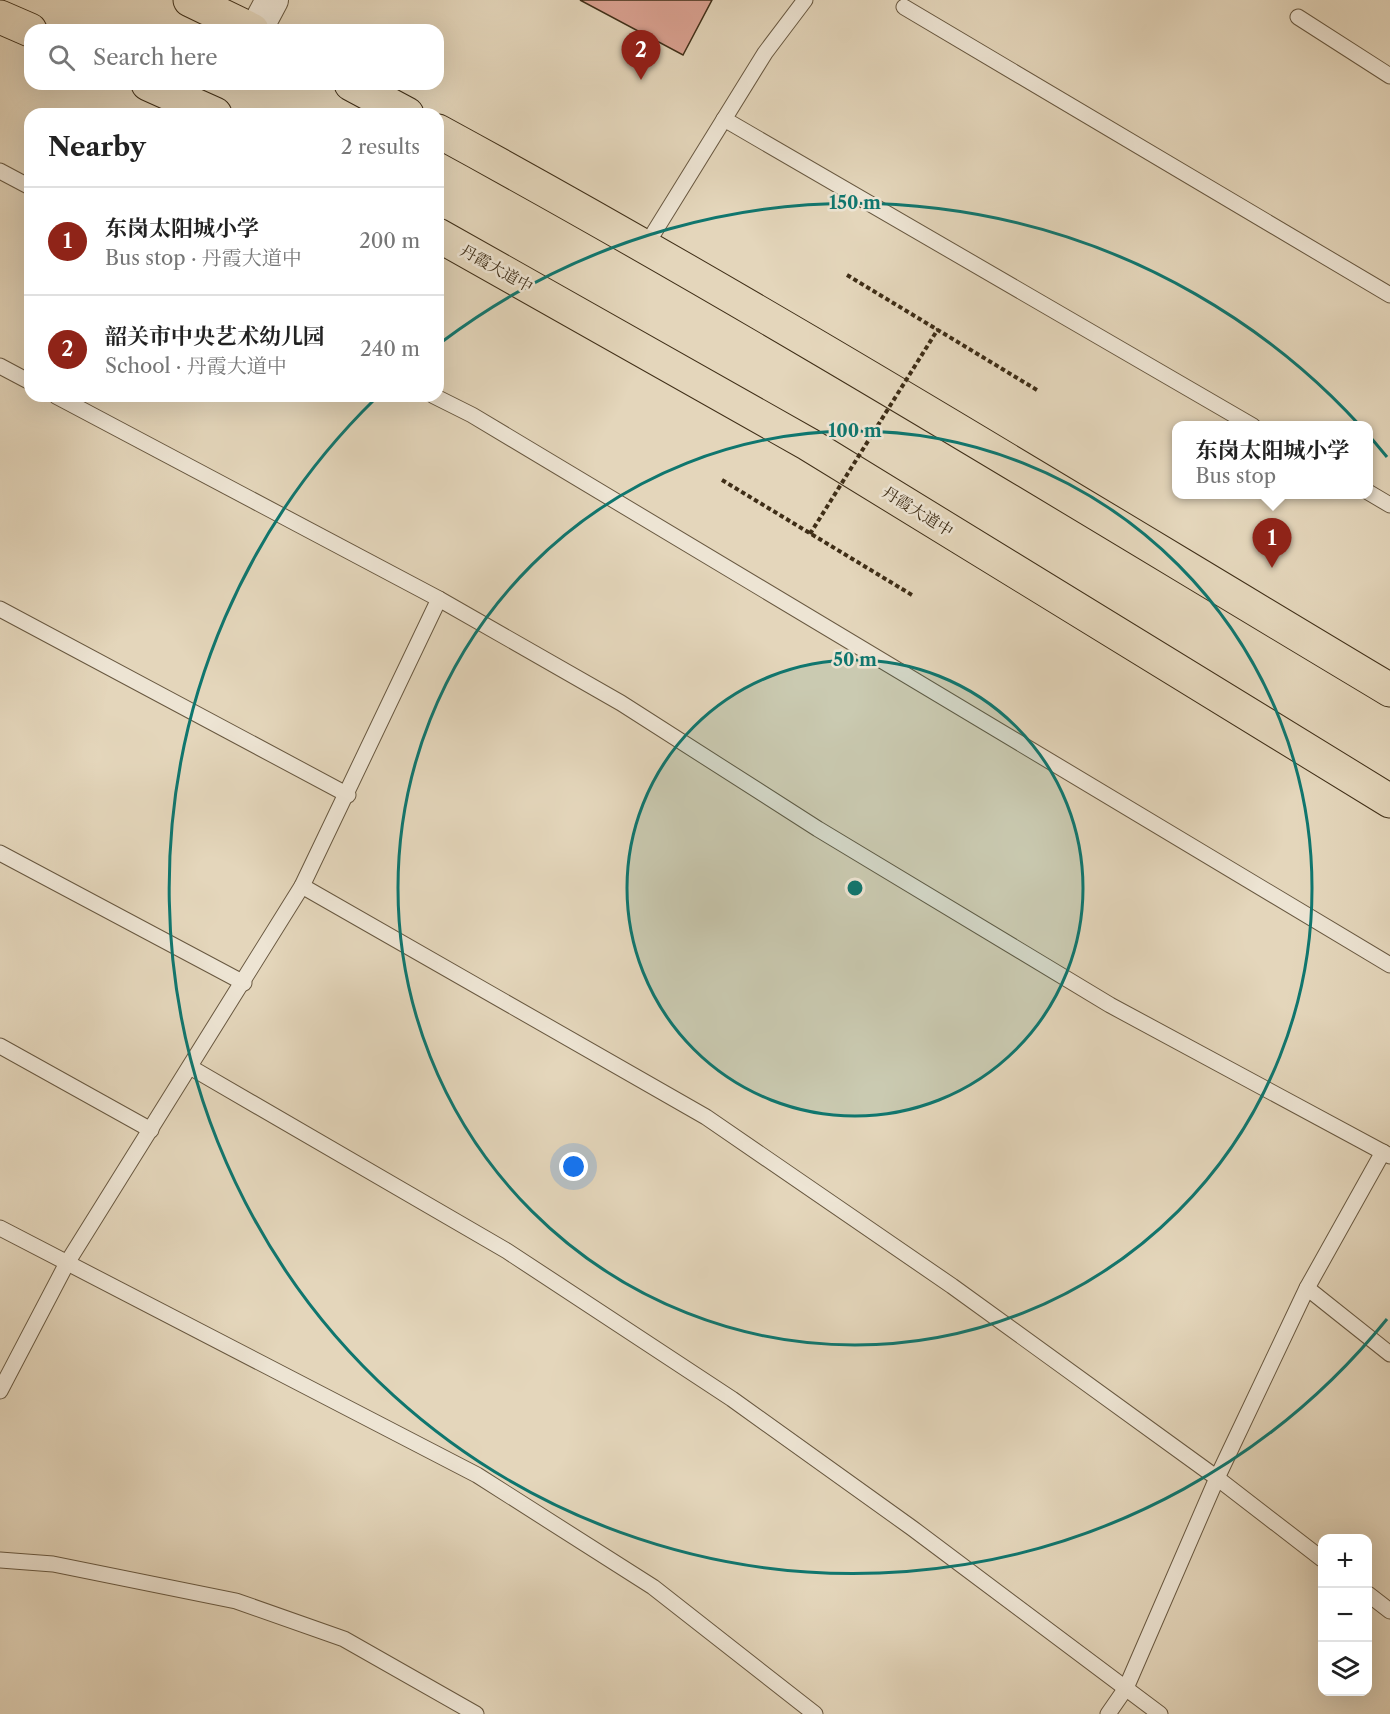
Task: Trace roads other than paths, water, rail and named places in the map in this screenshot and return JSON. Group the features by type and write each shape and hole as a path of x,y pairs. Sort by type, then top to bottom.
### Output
{"main road":[{"path":"190,0 241,24"},
{"path":"0,17 24,27"},
{"path":"161,90 201,108"},
{"path":"362,90 396,108"},
{"path":"444,134 645,247 1390,690"},
{"name":"丹霞大道中","path":"444,238 808,444 1390,801"}],"street":[{"path":"258,24 272,0"}],"lane":[{"path":"645,247 765,53 805,0"},
{"path":"904,7 1390,295"},
{"path":"1298,17 1390,75"},
{"path":"724,119 1244,421"},
{"path":"0,171 24,184"},
{"path":"0,366 24,379"},
{"path":"444,401 472,415 1390,965"},
{"path":"67,402 440,599 621,703 818,829 1110,1005 1386,1154 1307,1288 1217,1478 1125,1688 1108,1714"},
{"path":"1373,495 1390,505"},
{"path":"0,1392 67,1263 244,983 302,886 348,795 440,599"},
{"path":"0,609 348,795"},
{"path":"0,853 244,983"},
{"path":"302,886 705,1116 952,1286 1217,1478 1318,1555"},
{"path":"0,1046 151,1130"},
{"path":"190,1067 507,1251 732,1399 912,1528 1160,1714"},
{"path":"0,1227 477,1475 653,1587 815,1714"},
{"path":"1307,1288 1390,1354"},
{"path":"0,1560 53,1564 236,1601 344,1639 476,1714"},
{"path":"1372,1597 1390,1611"}],"place":[{"name":"韶关市中央艺术幼儿园","path":"641,80"},
{"name":"东岗太阳城小学","path":"1272,568"}]}
